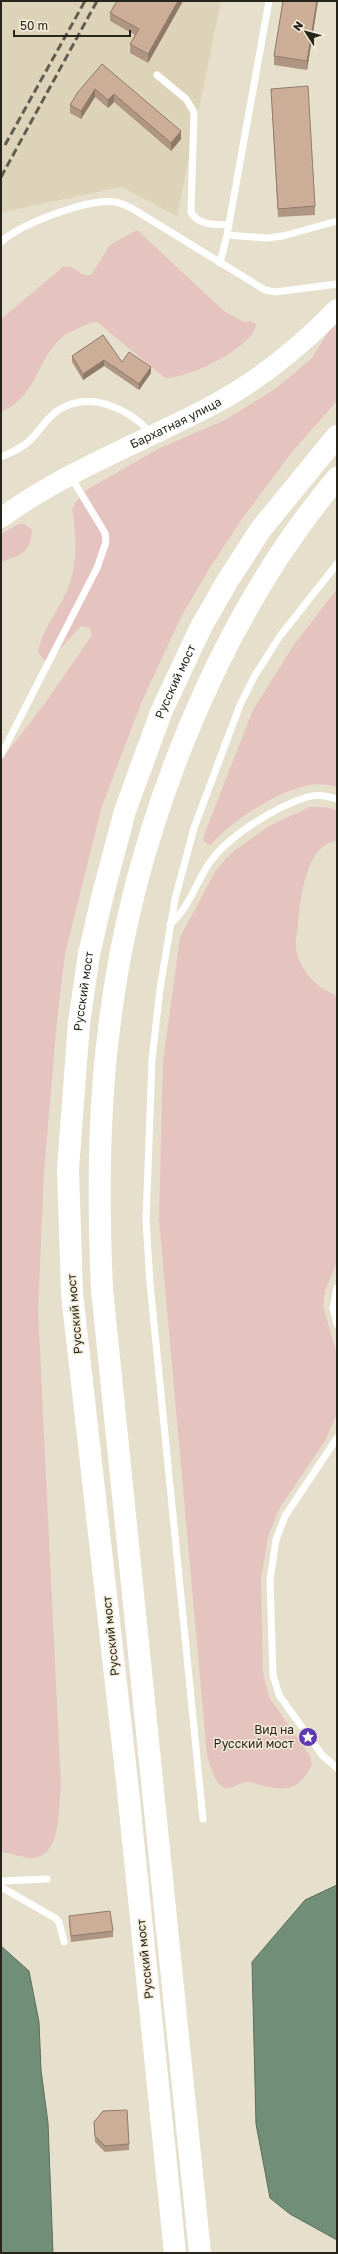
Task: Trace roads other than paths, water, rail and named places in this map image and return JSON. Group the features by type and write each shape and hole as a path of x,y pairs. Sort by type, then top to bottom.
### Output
{"main road":[{"name":"Русский мост","path":"176,2253 127,1782 72,1294 68,1169 79,1023 89,954 105,886 125,811 162,710 201,627 228,580 261,529 337,436"},
{"name":"Русский мост","path":"200,2253 102,1289 99,1211 103,1091 109,1028 134,896 156,819 191,722 256,593 288,542 337,478"}],"street":[{"name":"Бархатная улица","path":"1,518 70,475 208,408 261,375 317,330 337,309"}],"lane":[{"path":"220,263 229,225 269,1"},
{"path":"157,75 186,99 194,112 191,212 195,219 202,223 229,225"},
{"path":"1,242 13,233 48,217 98,202 115,202 138,212 265,290 275,292 337,284"},
{"path":"227,235 267,238 283,236 337,221"},
{"path":"1,457 27,443 46,420 60,409 74,404 92,402 112,405 138,419 153,434"},
{"path":"1,755 97,568 106,542 105,533 70,475"},
{"path":"204,1819 150,1284 146,1221 152,1060 160,989 170,924 194,828 240,705 254,677 280,636 337,564"},
{"path":"170,924 179,916 208,865 224,847 244,832 285,806 308,796 327,796 337,799"},
{"path":"337,1288 332,1308 337,1324"},
{"path":"337,1438 285,1516 276,1540 270,1580 273,1674 279,1695 322,1755 337,1768"},
{"path":"1,1882 47,1879"},
{"path":"1,1887 55,1918 59,1922 64,1942"}],"railway":[{"path":"5,145 85,1"},
{"path":"1,177 97,1"}],"place":[{"name":"Вид на Русский мост","path":"308,1737"}]}
